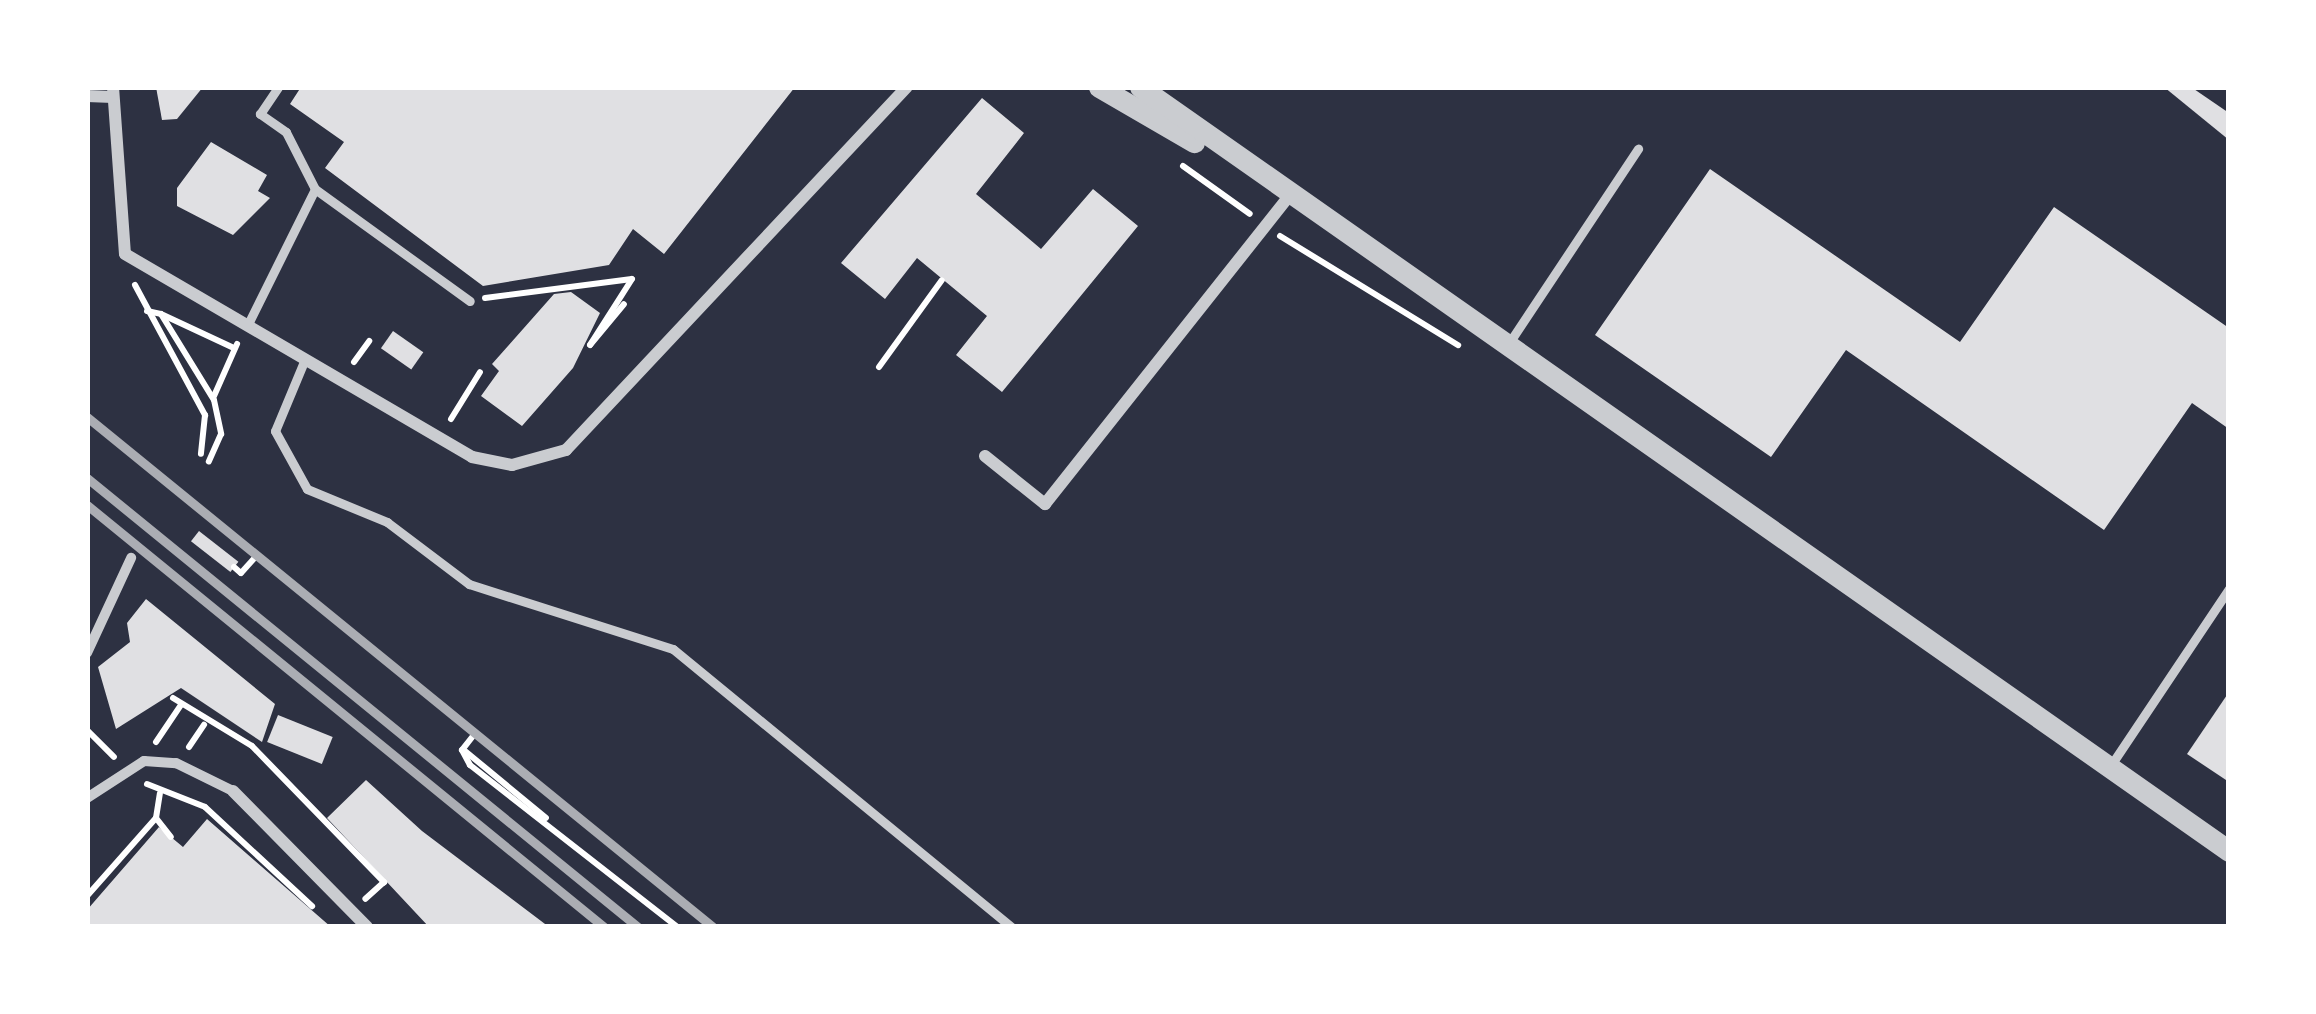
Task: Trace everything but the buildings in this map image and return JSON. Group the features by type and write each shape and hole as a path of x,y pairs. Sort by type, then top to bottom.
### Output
{"street":[{"path":"87,96 113,92 125,254 490,463 566,450 907,87"},
{"path":"1099,87 1248,169"},
{"path":"1140,87 1287,200 2229,851"},
{"path":"985,456 1045,504 1287,200"},
{"path":"87,653 131,558"},
{"path":"87,798 122,766 176,763 233,791 367,927"}],"lane":[{"path":"278,87 260,114 286,132 315,190 470,301"},
{"path":"1503,350 1638,149"},
{"path":"247,326 315,190"},
{"path":"305,358 274,431 307,489 406,533 469,584 674,649 1011,927"},
{"path":"2108,770 2229,589"}],"path":[{"path":"1170,156 1267,226 1477,358"},
{"path":"470,301 632,279 590,345 624,304"},
{"path":"879,368 942,280"},
{"path":"137,290 206,415 201,454"},
{"path":"147,311 234,348 214,400"},
{"path":"160,314 214,400 220,434 209,460"},
{"path":"359,355 369,341"},
{"path":"450,420 481,372"},
{"path":"235,567 241,573 256,555"},
{"path":"173,698 204,725 252,746 383,882 351,911"},
{"path":"163,729 181,705"},
{"path":"186,751 204,725"},
{"path":"87,730 122,766"},
{"path":"473,736 462,750 677,927"},
{"path":"87,896 156,818 160,793 205,807 318,912"},
{"path":"156,818 171,837"}],"railway":[{"path":"87,417 713,927"},
{"path":"87,478 638,927"},
{"path":"87,505 604,927"}]}
